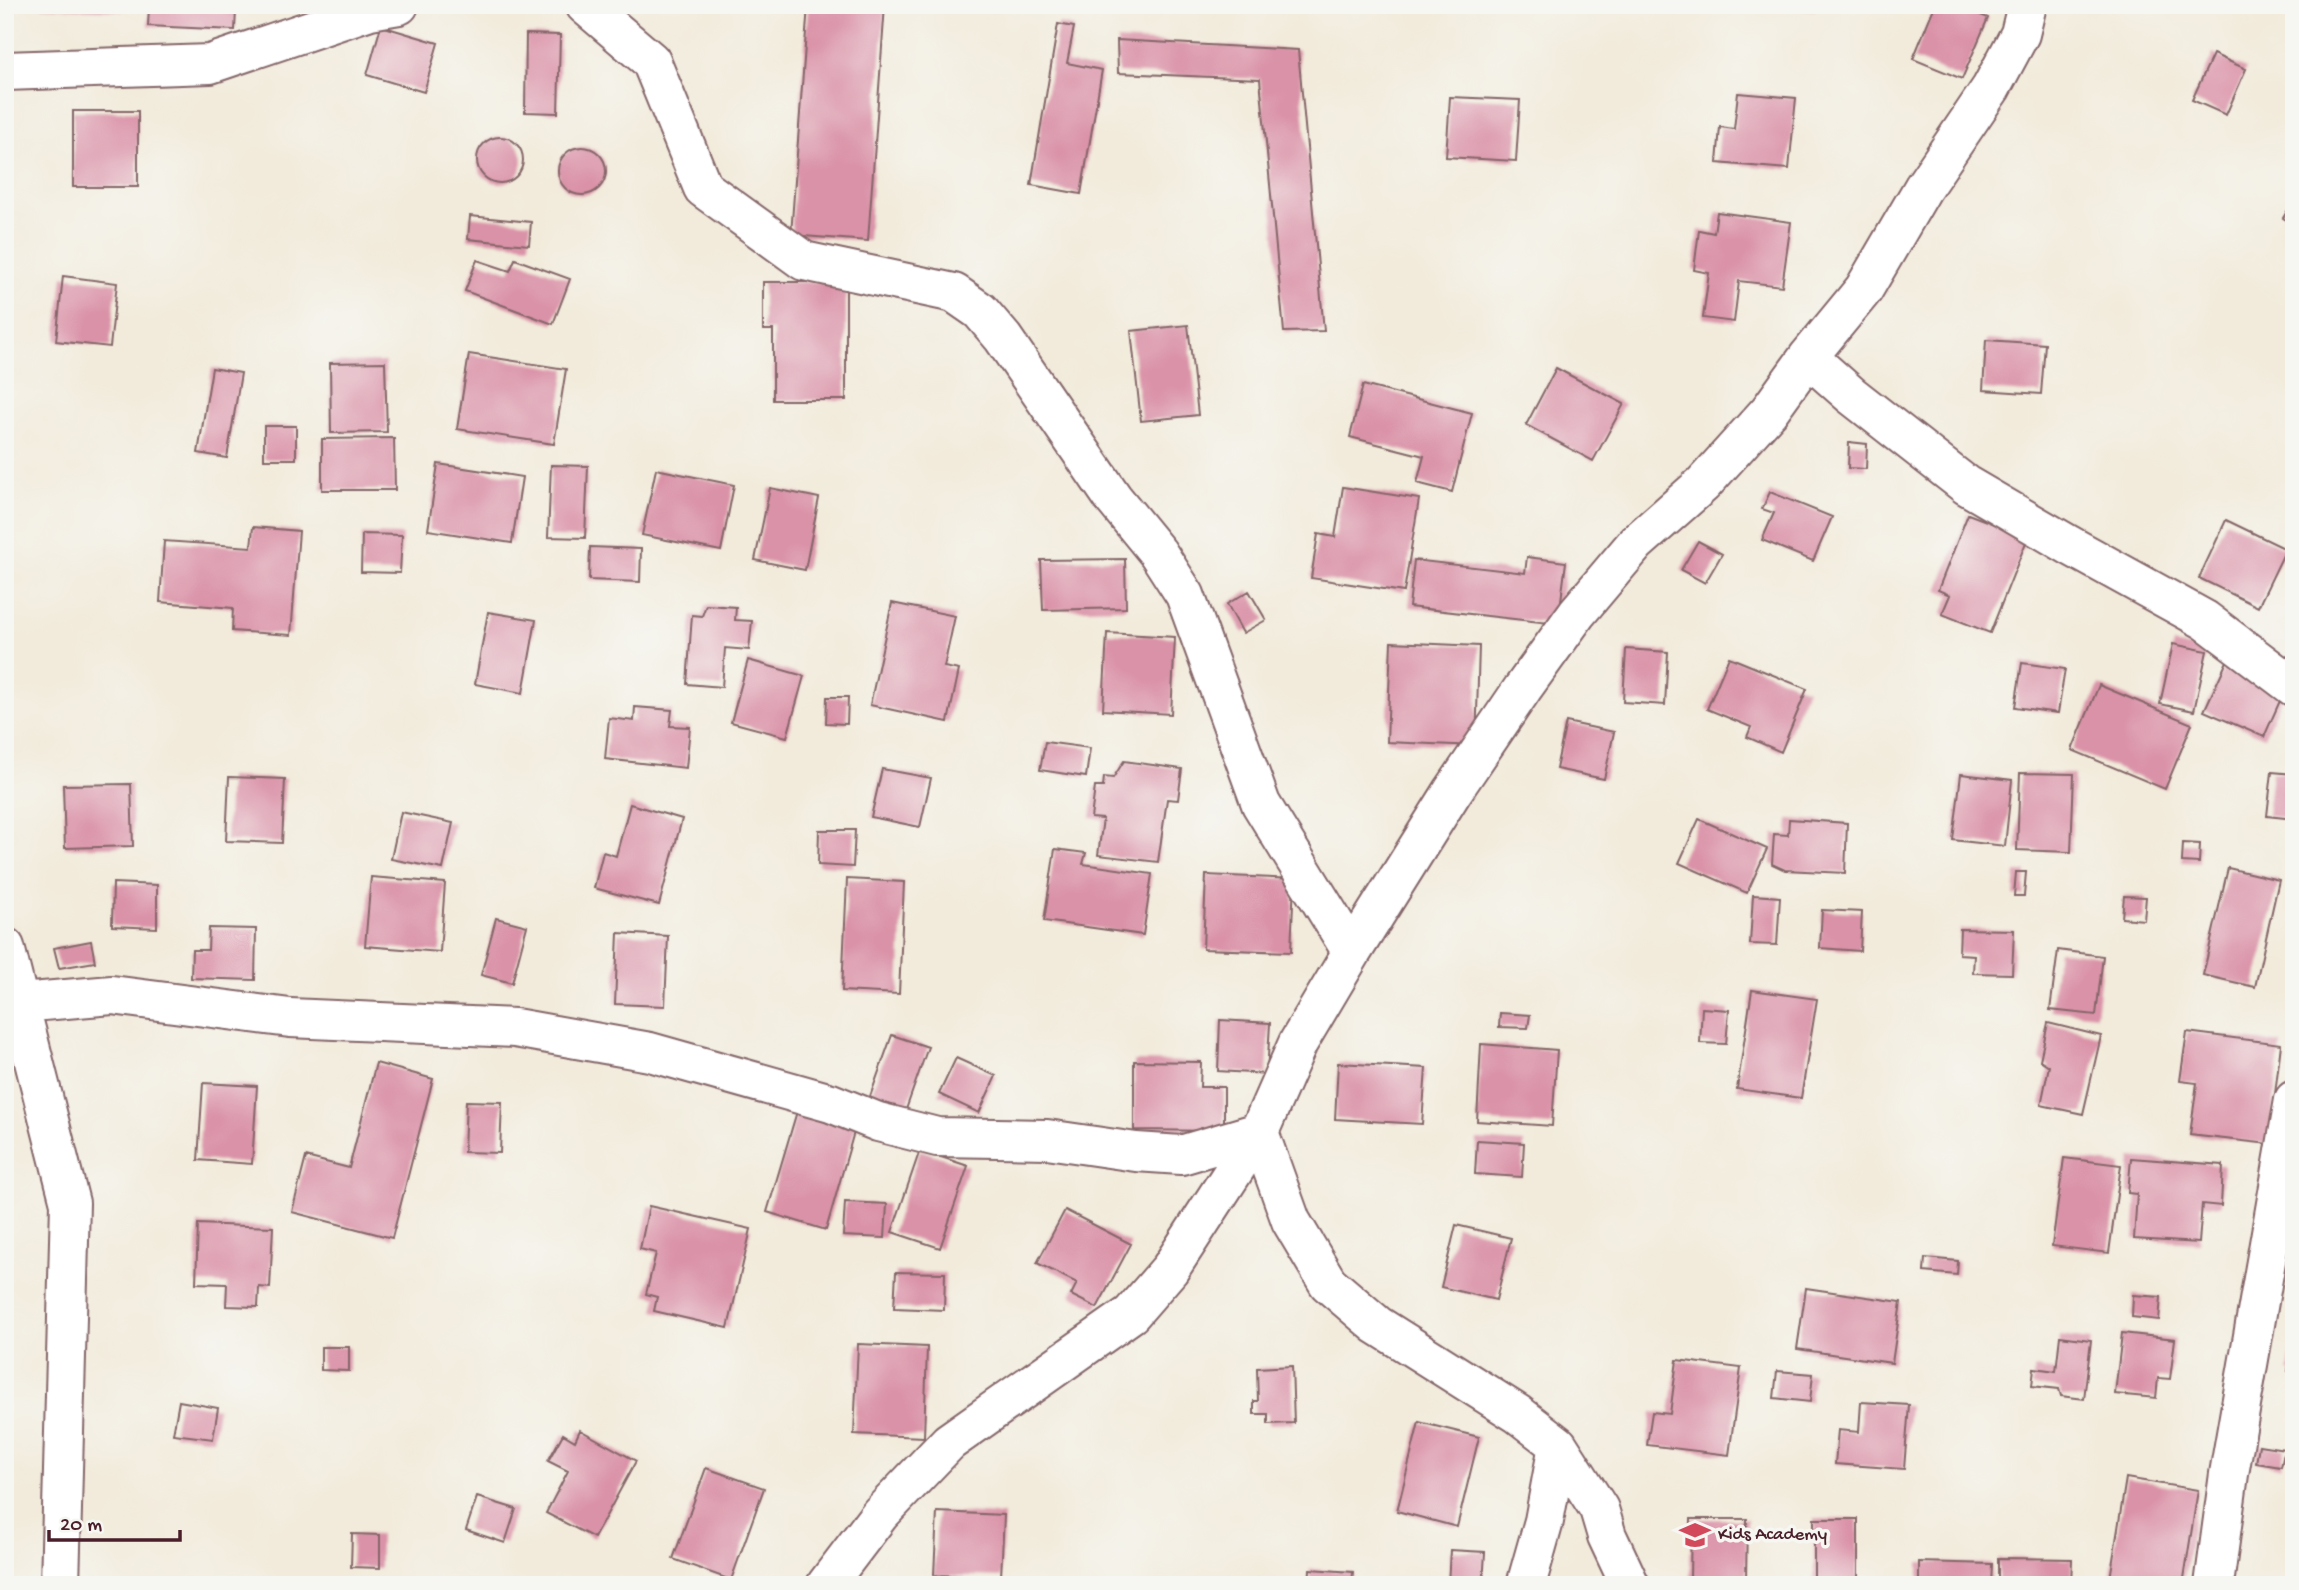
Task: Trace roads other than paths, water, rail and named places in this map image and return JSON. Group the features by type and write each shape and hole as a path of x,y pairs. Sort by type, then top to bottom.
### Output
{"street":[{"path":"5,71 210,64 370,10 399,5"},
{"path":"585,5 651,61 703,188 804,261 954,293 980,311 1003,338 1113,498 1158,553 1185,595 1261,804 1352,952"},
{"path":"826,1585 880,1514 949,1442 1132,1314 1170,1269 1259,1132 1298,1043 1352,952 1453,791 1522,688 1577,613 1636,543 1703,484 1769,411 1808,357 1864,289 1923,188 1991,88 2020,34 2027,5"},
{"path":"1808,357 1966,485 2205,620 2294,687"},
{"path":"5,947 70,1203 60,1585"},
{"path":"20,1003 112,995 290,1018 514,1028 650,1052 831,1103 878,1122 937,1137 1048,1139 1136,1152 1181,1155 1259,1132"},
{"path":"2214,1585 2229,1474 2294,1100"},
{"path":"1259,1132 1291,1221 1328,1283 1377,1325 1518,1414 1558,1445 1599,1509 1607,1536 1630,1585"},
{"path":"1527,1585 1544,1521 1558,1445"}],"place":[{"name":"Kids Academy","path":"1695,1535"}]}
